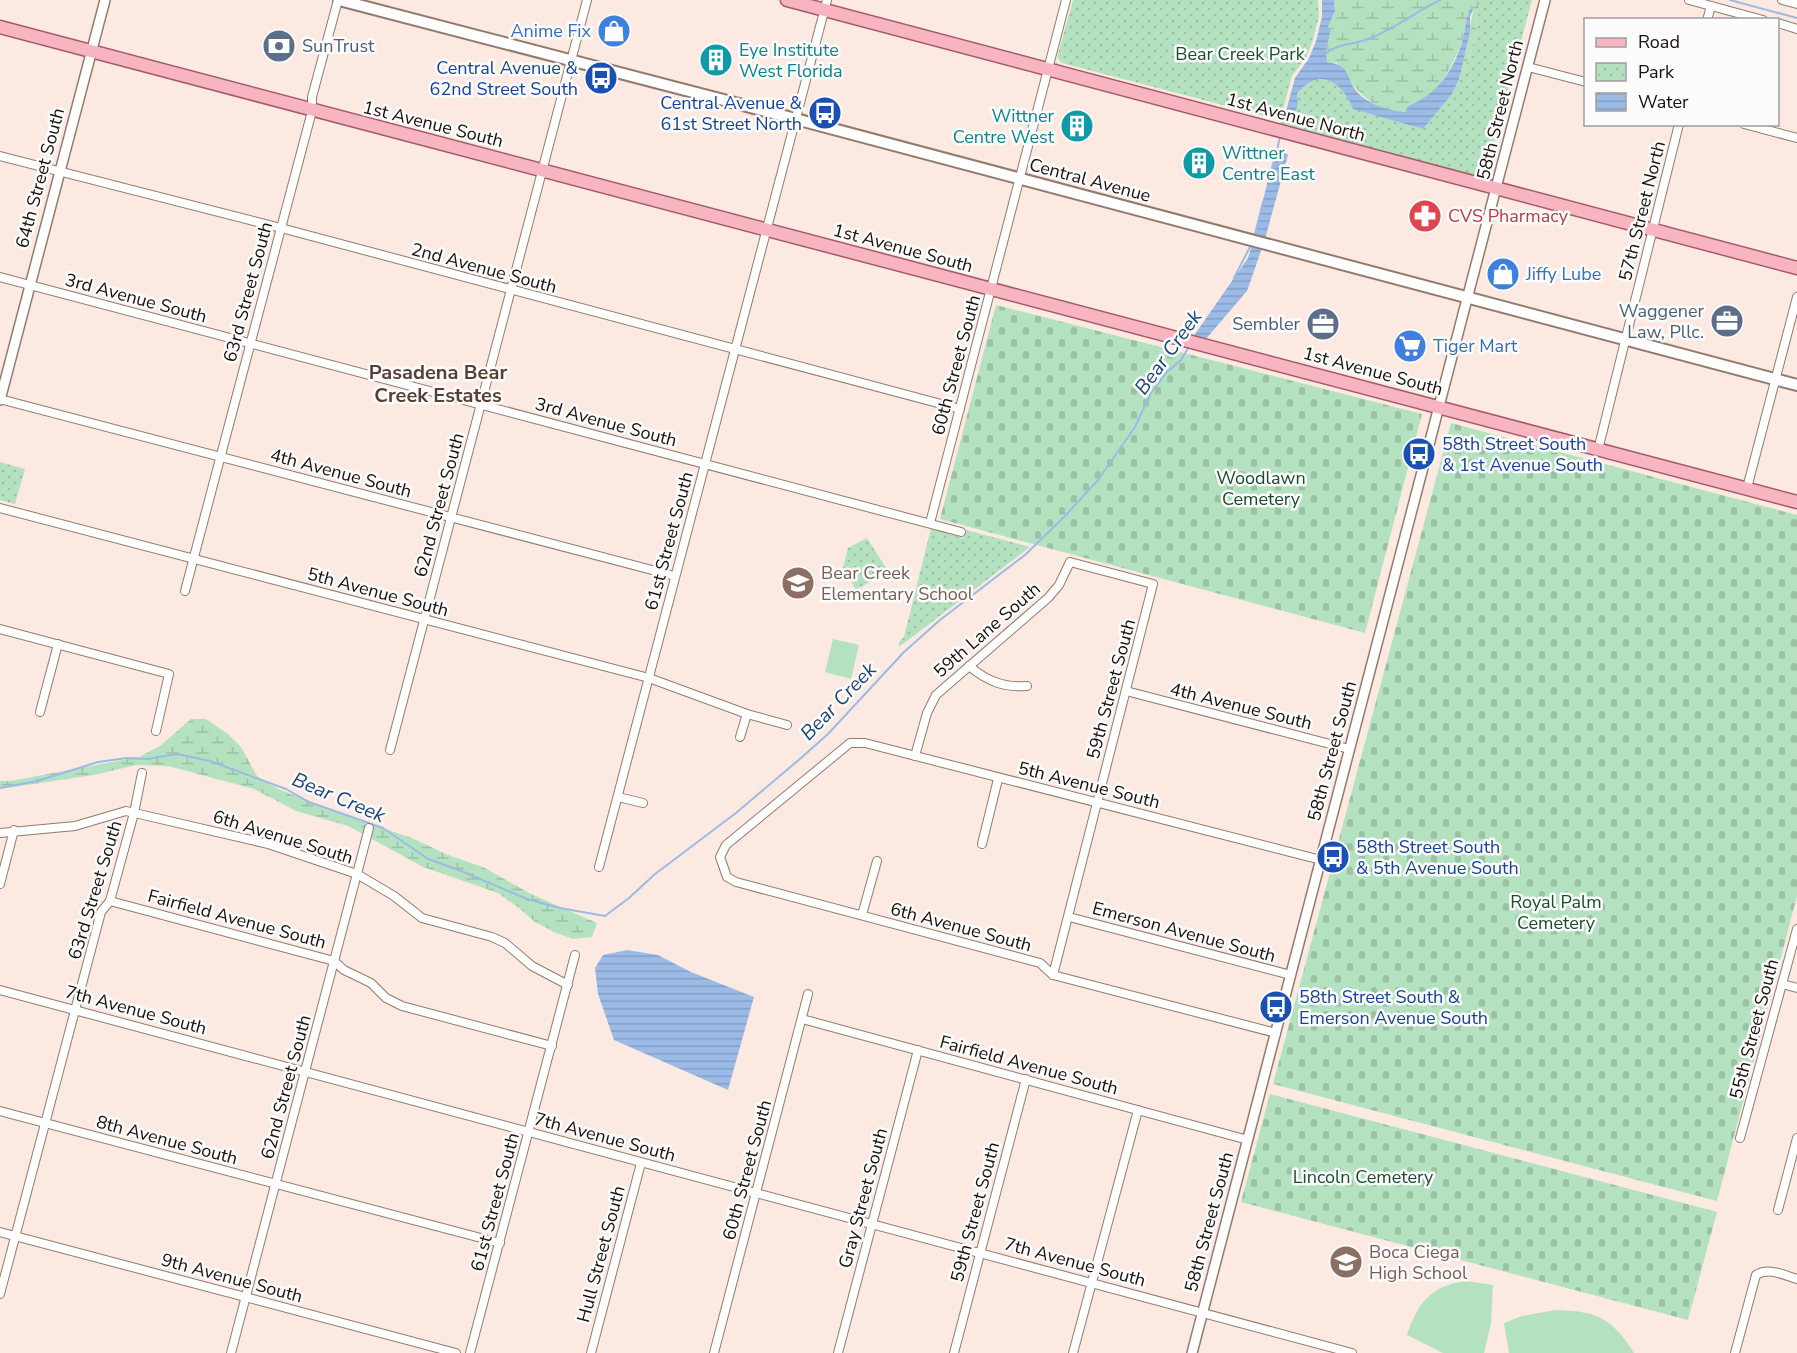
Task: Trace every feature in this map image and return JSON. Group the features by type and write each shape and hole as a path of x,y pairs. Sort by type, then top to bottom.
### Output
{"main road":[{"name":"1st Avenue North","path":"786,0 826,5 1048,70 1797,268"},
{"name":"Central Avenue","path":"344,1 1797,385"},
{"name":"1st Avenue South","path":"0,27 1797,502"}],"street":[{"name":"64th Street South","path":"0,399 105,0"},
{"name":"62nd Street South","path":"390,750 587,0"},
{"name":"60th Street South","path":"930,523 1066,0"},
{"name":"58th Street North","path":"1469,298 1545,0"},
{"path":"1689,0 1755,18"},
{"path":"1782,0 1797,4"},
{"name":"63rd Street South","path":"185,591 312,111 312,97 344,1"},
{"name":"61st Street South","path":"599,867 826,5"},
{"path":"1708,18 1711,6"},
{"path":"1779,23 1797,29"},
{"path":"1528,67 1584,81"},
{"name":"57th Street North","path":"1598,450 1679,126"},
{"path":"1752,126 1797,138"},
{"name":"2nd Avenue South","path":"0,156 960,409"},
{"name":"3rd Avenue South","path":"0,277 961,532"},
{"path":"1747,488 1797,297"},
{"name":"58th Street South","path":"1192,1353 1469,298"},
{"name":"4th Avenue South","path":"0,399 675,576"},
{"name":"5th Avenue South","path":"0,508 649,678 747,714 787,725"},
{"name":"59th Street South","path":"1053,975 1153,584 1070,562"},
{"name":"59th Lane South","path":"915,756 927,713 936,694 1048,598 1059,585 1070,562"},
{"path":"0,629 169,674 156,731"},
{"path":"40,712 58,644"},
{"path":"969,666 992,682 1013,687 1027,686"},
{"name":"4th Avenue South","path":"1126,691 1349,749"},
{"path":"740,737 747,714"},
{"name":"5th Avenue South","path":"720,857 726,846 850,743 865,743 998,779 1096,801 1321,860"},
{"name":"63rd Street South","path":"0,1294 101,912 110,901 134,813 142,773"},
{"path":"982,844 998,779"},
{"path":"618,797 643,803"},
{"name":"6th Avenue South","path":"0,833 75,826 126,811 268,844 357,874 394,896 422,918 492,937 505,943 532,966 568,985"},
{"name":"62nd Street South","path":"231,1353 369,828"},
{"path":"0,884 14,831"},
{"name":"6th Avenue South","path":"720,857 726,877 736,882 1040,963 1053,975 1276,1033"},
{"path":"862,915 877,861"},
{"name":"Fairfield Avenue South","path":"110,901 334,961 344,970 371,984 386,998 402,1006 552,1046"},
{"name":"Emerson Avenue South","path":"1069,917 1291,975"},
{"name":"55th Street South","path":"1740,1138 1797,929"},
{"name":"61st Street South","path":"470,1353 575,954"},
{"path":"1782,984 1797,988"},
{"name":"7th Avenue South","path":"0,990 1352,1353"},
{"name":"60th Street South","path":"714,1353 808,994"},
{"name":"Fairfield Avenue South","path":"802,1019 1248,1140"},
{"name":"Gray Street South","path":"838,1353 918,1050"},
{"name":"59th Street South","path":"954,1353 1026,1079"},
{"path":"1074,1353 1138,1110"},
{"name":"8th Avenue South","path":"0,1111 500,1243"},
{"path":"1778,1210 1794,1164 1797,1138"},
{"name":"Hull Street South","path":"591,1353 641,1162"},
{"name":"9th Avenue South","path":"0,1232 456,1353"},
{"path":"1735,1353 1756,1275 1762,1271 1768,1271 1797,1279"}],"green space":[{"name":"Bear Creek Park","path":"1073,0 1318,0 1319,16 1307,56 1292,76 1280,120 1062,63 1058,59 1058,54"},
{"path":"1334,0 1481,0 1476,20 1477,33 1463,74 1459,80 1474,7 1446,75 1431,93 1408,106 1405,112 1373,103 1357,90 1337,63 1327,62 1326,50 1331,31 1328,27 1335,11"},
{"path":"1480,0 1532,0 1486,173 1481,179 1056,67 1056,62 1061,66 1279,123 1283,121 1285,115 1294,117 1298,104 1297,94 1304,87 1324,79 1337,85 1349,98 1422,129 1452,94 1463,74 1477,33 1476,20"},
{"name":"Woodlawn Cemetery","path":"996,305 1422,414 1365,633 940,519"},
{"name":"Royal Palm Cemetery","path":"1451,423 1797,515 1797,896 1717,1201 1273,1084"},
{"path":"0,462 25,469 15,504 0,500"},
{"path":"931,528 963,538 966,530 1030,547 899,647 899,642 904,637"},
{"path":"867,538 888,571 856,590 843,568 848,548"},
{"path":"833,639 859,645 851,679 825,672"},
{"path":"191,719 206,719 228,734 241,747 257,776 278,789 369,824 366,823 363,834 348,826 296,811 254,789 168,766 136,765 94,775 0,789 0,781 139,757 160,746"},
{"path":"373,825 483,867 531,894 597,923 592,937 573,939 556,933 535,922 498,893 423,867 370,838"},
{"name":"Lincoln Cemetery","path":"1270,1094 1717,1212 1688,1320 1241,1202"},
{"path":"1466,1281 1493,1285 1491,1323 1484,1353 1443,1353 1407,1335 1421,1305 1435,1291"},
{"path":"1555,1310 1582,1312 1602,1319 1618,1332 1634,1353 1509,1353 1504,1323 1522,1316"}],"water":[{"path":"1322,0 1334,0 1335,11 1328,27 1331,30 1326,50 1327,62 1345,69 1358,93 1373,104 1405,112 1408,106 1429,94 1445,78 1461,46 1471,7 1474,7 1470,17 1470,31 1459,80 1452,94 1423,129 1353,109 1337,85 1322,79 1306,85 1297,94 1298,104 1294,117 1285,115 1295,78 1309,58 1316,41 1322,17"},
{"path":"1276,148 1288,155 1265,239 1254,236"},
{"path":"1252,245 1262,248 1247,291 1205,340 1193,337 1248,258"},
{"path":"627,950 658,955 691,972 754,997 728,1090 614,1040 598,994 595,968 603,955"}],"waterway":[{"name":"Bear Creek","path":"1325,54 1336,47 1367,40 1382,33 1440,0"},
{"name":"Bear Creek","path":"1730,0 1797,18"},
{"name":"Bear Creek","path":"1282,127 1286,112"},
{"name":"Bear Creek","path":"1277,151 1280,136"},
{"name":"Bear Creek","path":"1254,238 1263,202"},
{"name":"Bear Creek","path":"1234,278 1252,243"},
{"name":"Bear Creek","path":"0,788 37,781 98,762 127,758 148,759 177,754 210,761 286,789 309,802 383,828 428,859 527,899 605,916 655,874 736,813 801,758 828,734 904,652 940,620 1025,555 1066,515 1098,480 1135,427 1151,393 1166,373 1181,360 1190,345"}],"place":[{"name":"Anime Fix","path":"614,31"},
{"name":"SunTrust","path":"279,46"},
{"name":"Eye Institute West Florida","path":"716,60"},
{"name":"Central Avenue & 62nd Street South","path":"601,78"},
{"name":"Central Avenue & 61st Street North","path":"825,113"},
{"name":"Wittner Centre West","path":"1077,126"},
{"name":"Wittner Centre East","path":"1199,163"},
{"name":"CVS Pharmacy","path":"1425,216"},
{"name":"Jiffy Lube","path":"1503,274"},
{"name":"Waggener Law, Pllc.","path":"1727,321"},
{"name":"Sembler","path":"1323,324"},
{"name":"Tiger Mart","path":"1410,346"},
{"name":"58th Street South & 1st Avenue South","path":"1419,454"},
{"name":"Bear Creek Elementary School","path":"798,583"},
{"name":"58th Street South & 5th Avenue South","path":"1333,857"},
{"name":"58th Street South & Emerson Avenue South","path":"1276,1007"},
{"name":"Boca Ciega High School","path":"1346,1262"}],"district":[{"name":"Pasadena Bear Creek Estates","path":"438,384"}]}
